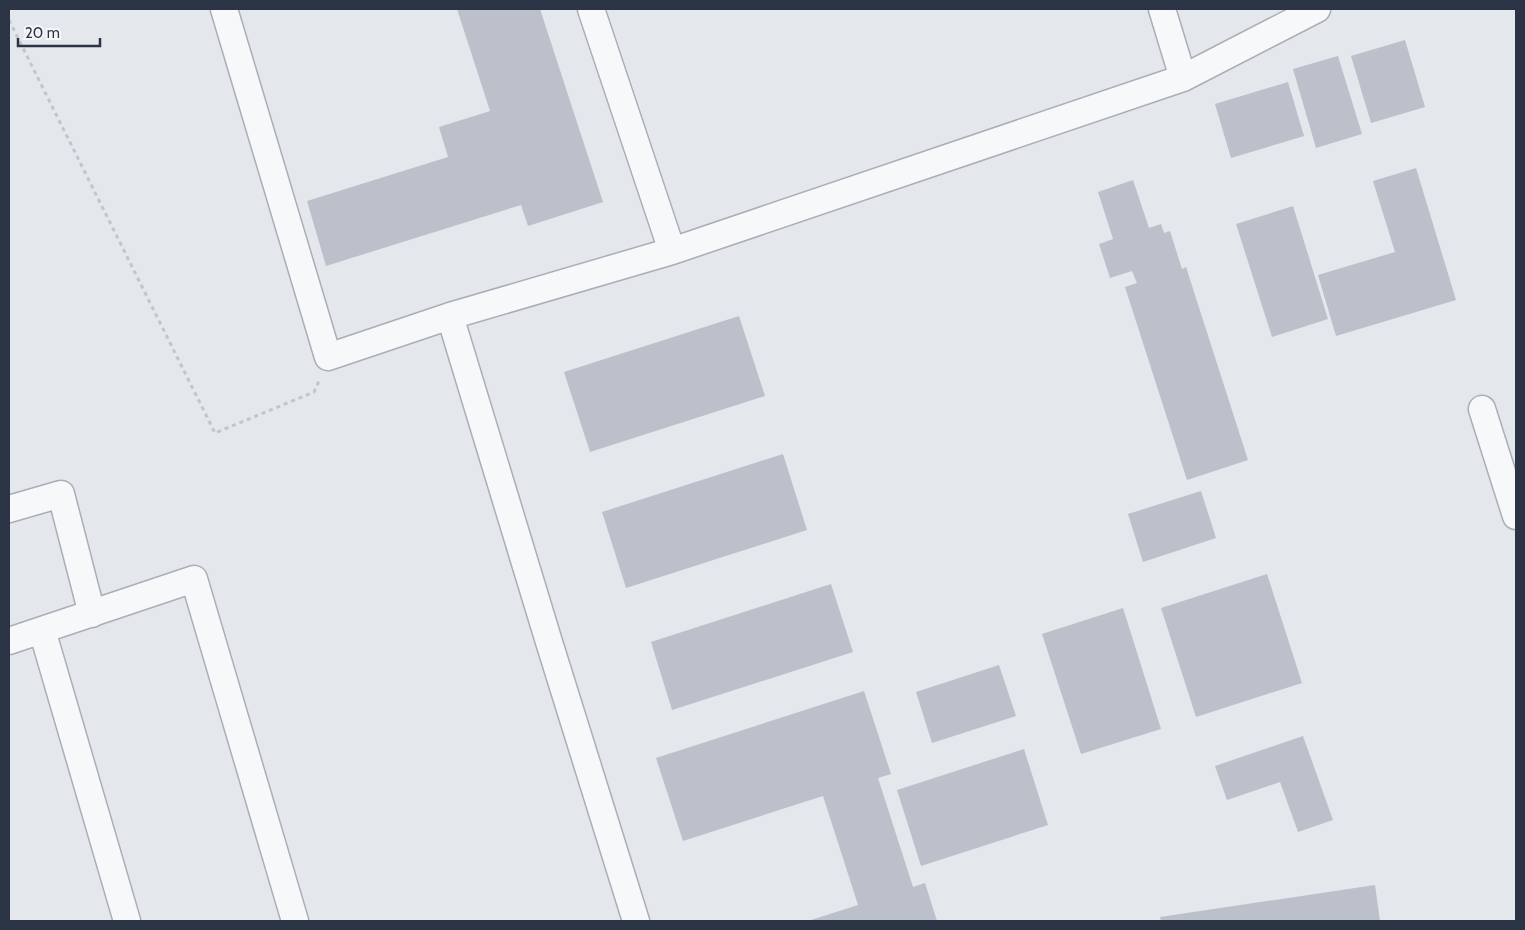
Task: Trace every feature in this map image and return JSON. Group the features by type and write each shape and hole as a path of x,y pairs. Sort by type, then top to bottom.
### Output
{"street":[{"path":"224,9 328,357 450,316 672,251 1183,78 1317,9"},
{"path":"591,9 672,251"},
{"path":"1162,9 1183,78"},
{"path":"450,316 636,921"},
{"path":"1482,409 1516,516"},
{"path":"9,509 61,494 92,614"},
{"path":"9,641 194,579 294,921"},
{"path":"42,630 128,921"}],"path":[{"path":"9,20 215,433 314,392 328,357"}],"building":[{"path":"457,9 540,9 603,202 528,226 521,205 326,266 307,201 448,157 439,127 490,111"},
{"path":"1405,40 1425,107 1371,123 1351,56"},
{"path":"1338,56 1362,134 1316,148 1293,69"},
{"path":"1288,82 1304,136 1231,158 1215,104"},
{"path":"1416,168 1456,300 1336,336 1318,275 1395,252 1373,181"},
{"path":"1133,180 1149,228 1161,224 1164,233 1170,231 1182,269 1186,267 1248,460 1187,480 1125,287 1137,283 1132,271 1110,278 1099,244 1113,239 1098,192"},
{"path":"1293,206 1328,319 1272,337 1236,224"},
{"path":"739,316 765,396 590,452 564,372"},
{"path":"783,454 807,530 626,588 602,512"},
{"path":"1201,491 1216,538 1143,562 1128,514"},
{"path":"1267,574 1302,683 1196,717 1161,608"},
{"path":"831,584 853,652 672,710 651,642"},
{"path":"1123,608 1161,729 1081,754 1042,634"},
{"path":"999,665 1016,716 932,743 916,692"},
{"path":"864,691 891,774 878,778 913,887 925,883 937,921 808,921 858,905 823,796 683,841 656,758"},
{"path":"1303,736 1333,820 1298,832 1280,782 1227,800 1215,766"},
{"path":"1024,749 1048,825 921,866 897,790"},
{"path":"1375,885 1380,921 1161,921 1160,917"}]}
